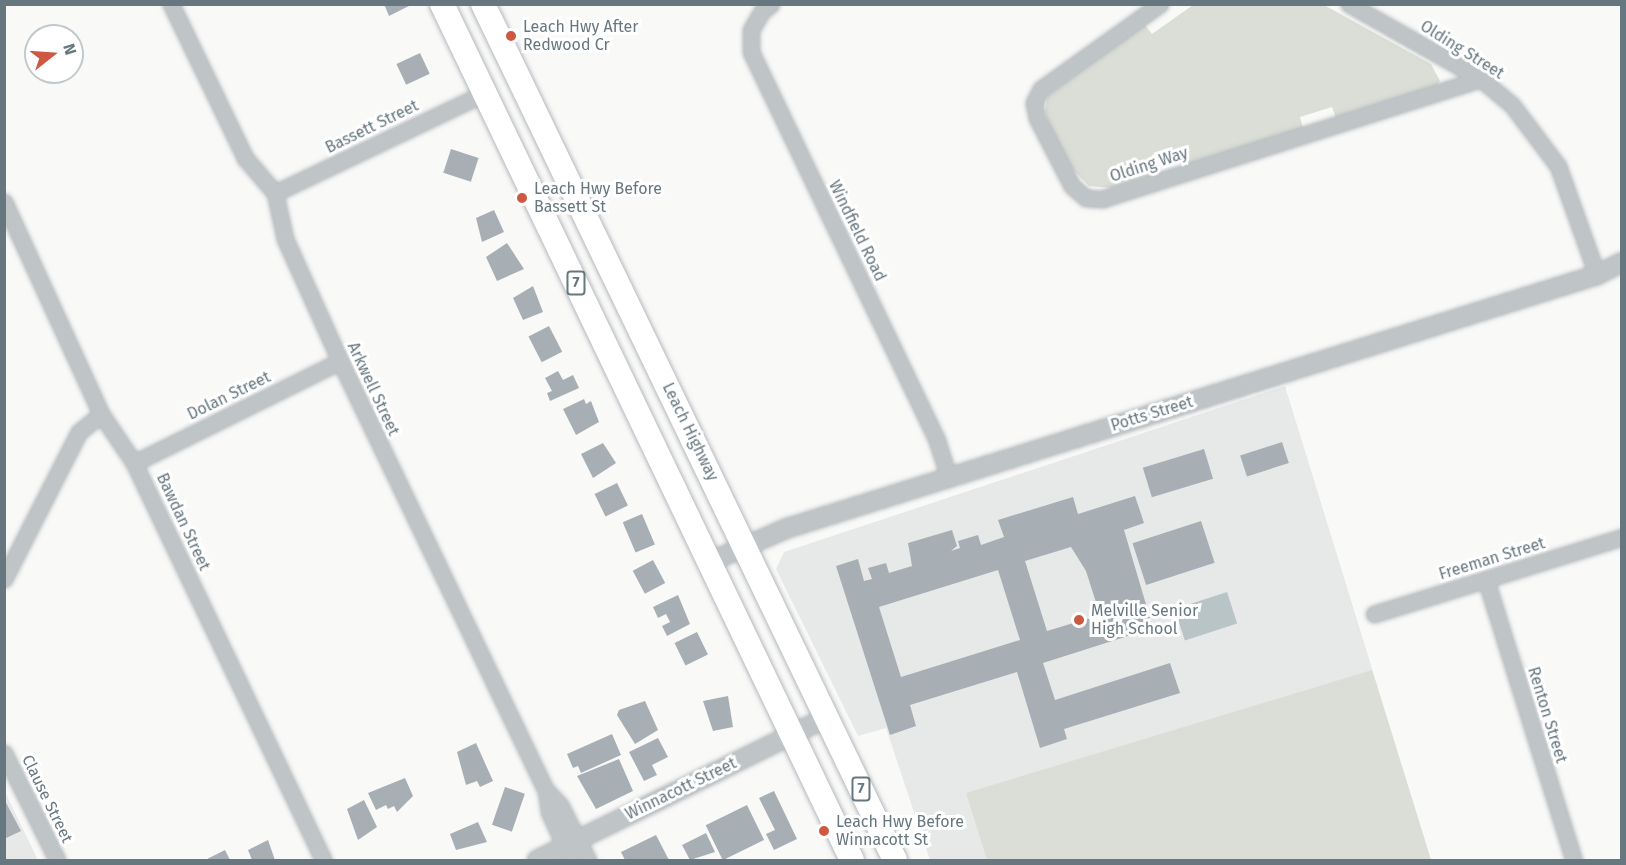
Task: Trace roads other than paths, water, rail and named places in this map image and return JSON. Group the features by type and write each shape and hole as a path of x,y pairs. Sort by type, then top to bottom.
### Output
{"highway":[{"name":"7","path":"442,4 852,861"},
{"name":"Leach Highway","path":"483,4 895,861"}],"street":[{"name":"Arkwell Street","path":"171,4 245,158 275,193 285,239 340,361 546,790 560,805 571,849 588,861"},
{"name":"Windfield Road","path":"771,4 762,11 751,30 751,51 937,441 949,478"},
{"name":"Olding Way","path":"1160,4 1041,89 1034,102 1038,118 1072,186 1086,198 1102,199 1481,80"},
{"name":"Olding Street","path":"1349,4 1481,80 1512,105 1558,166 1598,275"},
{"name":"Bassett Street","path":"275,193 485,93"},
{"name":"Bawdan Street","path":"4,202 101,414 134,463 323,861"},
{"name":"Potts Street","path":"710,562 744,545 949,478 1598,275 1622,262"},
{"name":"Potts Street","path":"1598,275 1622,273"},
{"name":"Dolan Street","path":"134,463 340,361"},
{"path":"4,579 79,432 101,414"},
{"name":"Freeman Street","path":"1374,614 1622,537"},
{"name":"Renton Street","path":"1486,580 1574,861"},
{"name":"Winnacott Street","path":"537,861 571,849 826,718"},
{"name":"Clause Street","path":"4,753 57,861"}],"place":[{"name":"Leach Hwy After Redwood Cr","path":"511,36"},
{"name":"Leach Hwy Before Bassett St","path":"522,198"},
{"name":"Melville Senior High School","path":"1079,620"},
{"name":"Leach Hwy Before Winnacott St","path":"824,831"}]}
